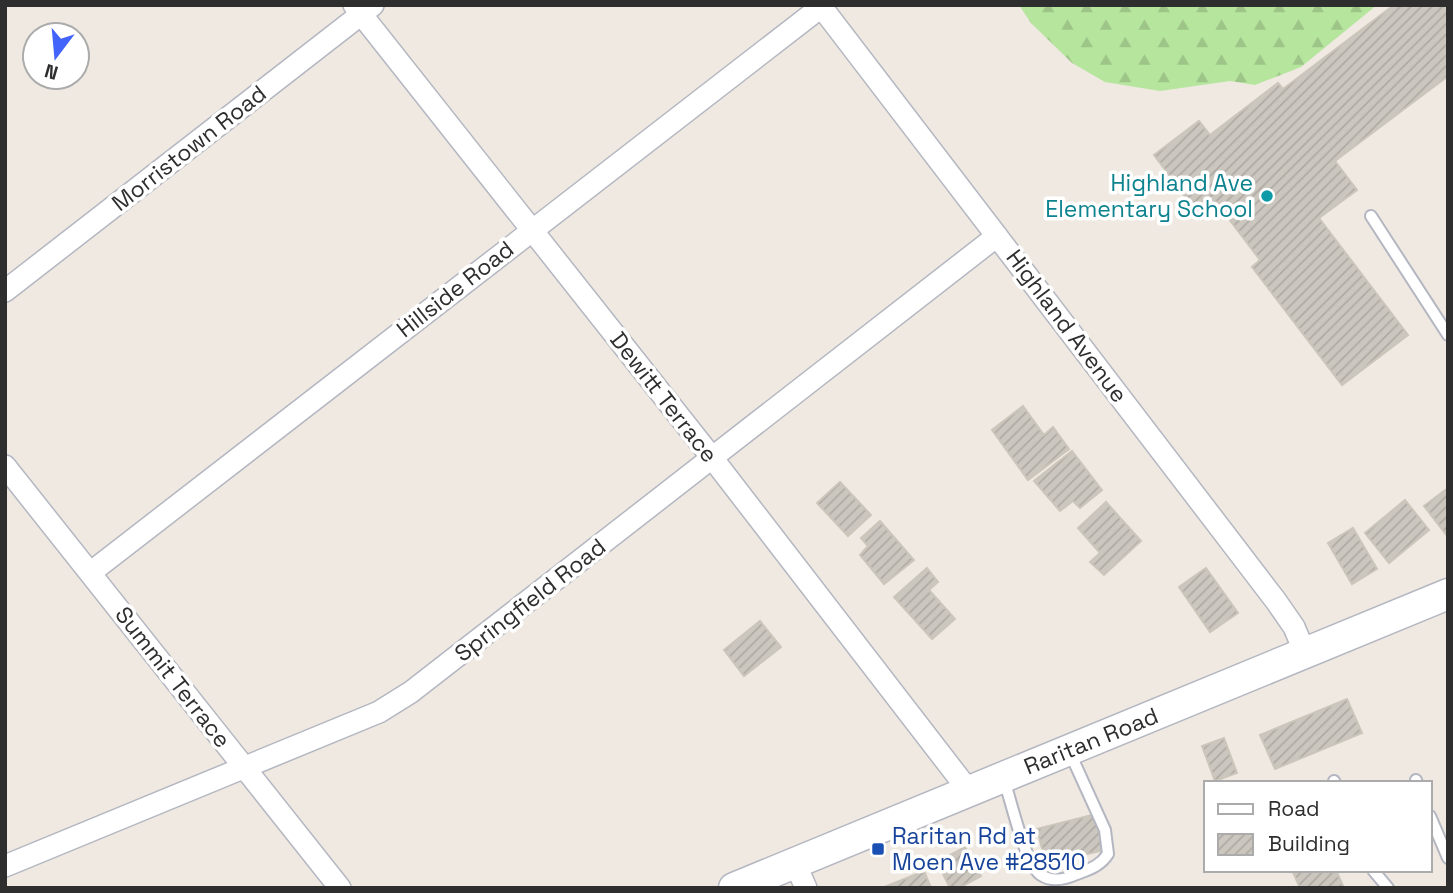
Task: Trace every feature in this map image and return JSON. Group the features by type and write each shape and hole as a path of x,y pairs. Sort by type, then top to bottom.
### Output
{"main road":[{"name":"Raritan Road","path":"734,888 800,875 969,791 1448,594"}],"street":[{"name":"Hillside Road","path":"90,573 820,6"},
{"name":"Highland Avenue","path":"820,6 1276,601 1297,633 1305,653"},
{"name":"Dewitt Terrace","path":"362,8 969,791"},
{"name":"Morristown Road","path":"5,292 362,8"},
{"name":"Springfield Road","path":"5,866 379,712 411,692 997,236"},
{"name":"Summit Terrace","path":"5,466 340,888"}],"lane":[{"path":"1371,216 1448,335"},
{"path":"1004,777 1030,860 1039,874 1051,880 1068,878 1102,864 1108,854 1105,830 1068,750"},
{"path":"1432,821 1448,859"},
{"path":"1375,872 1388,888"}],"green space":[{"path":"1019,5 1377,5 1301,67 1255,85 1230,81 1160,91 1105,82 1072,63 1031,23"}],"building":[{"name":"Highland Ave Elementary School","path":"1394,5 1448,5 1448,76 1335,161 1357,190 1319,218 1408,335 1342,385 1252,267 1260,260 1216,202 1199,215 1154,155 1199,121 1210,135 1278,83 1283,89"},
{"path":"1023,406 1044,435 1053,427 1069,449 1028,480 992,430"},
{"path":"1072,451 1102,490 1080,508 1073,501 1060,511 1034,481"},
{"path":"840,482 871,515 848,536 817,503"},
{"path":"1448,488 1448,537 1424,506"},
{"path":"1405,500 1429,530 1389,563 1365,533"},
{"path":"1106,502 1141,541 1104,575 1090,562 1100,553 1078,528"},
{"path":"880,521 914,560 884,584 860,555 868,546 861,538"},
{"path":"1353,528 1377,569 1352,584 1328,543"},
{"path":"927,568 938,582 929,590 955,619 932,639 894,597"},
{"path":"1206,568 1238,613 1210,632 1179,587"},
{"path":"760,621 781,647 744,676 724,650"},
{"path":"1347,699 1362,733 1275,769 1260,735"},
{"path":"1224,738 1237,773 1215,781 1202,746"},
{"path":"1096,814 1104,850 1046,864 1037,829"},
{"path":"965,847 981,876 959,888 950,888 937,862"},
{"path":"924,871 931,888 882,888"},
{"path":"1293,872 1337,872 1344,888 1300,888"}],"place":[{"name":"Highland Ave Elementary School","path":"1267,196"},
{"name":"Raritan Rd at Moen Ave #28510","path":"878,849"}]}
